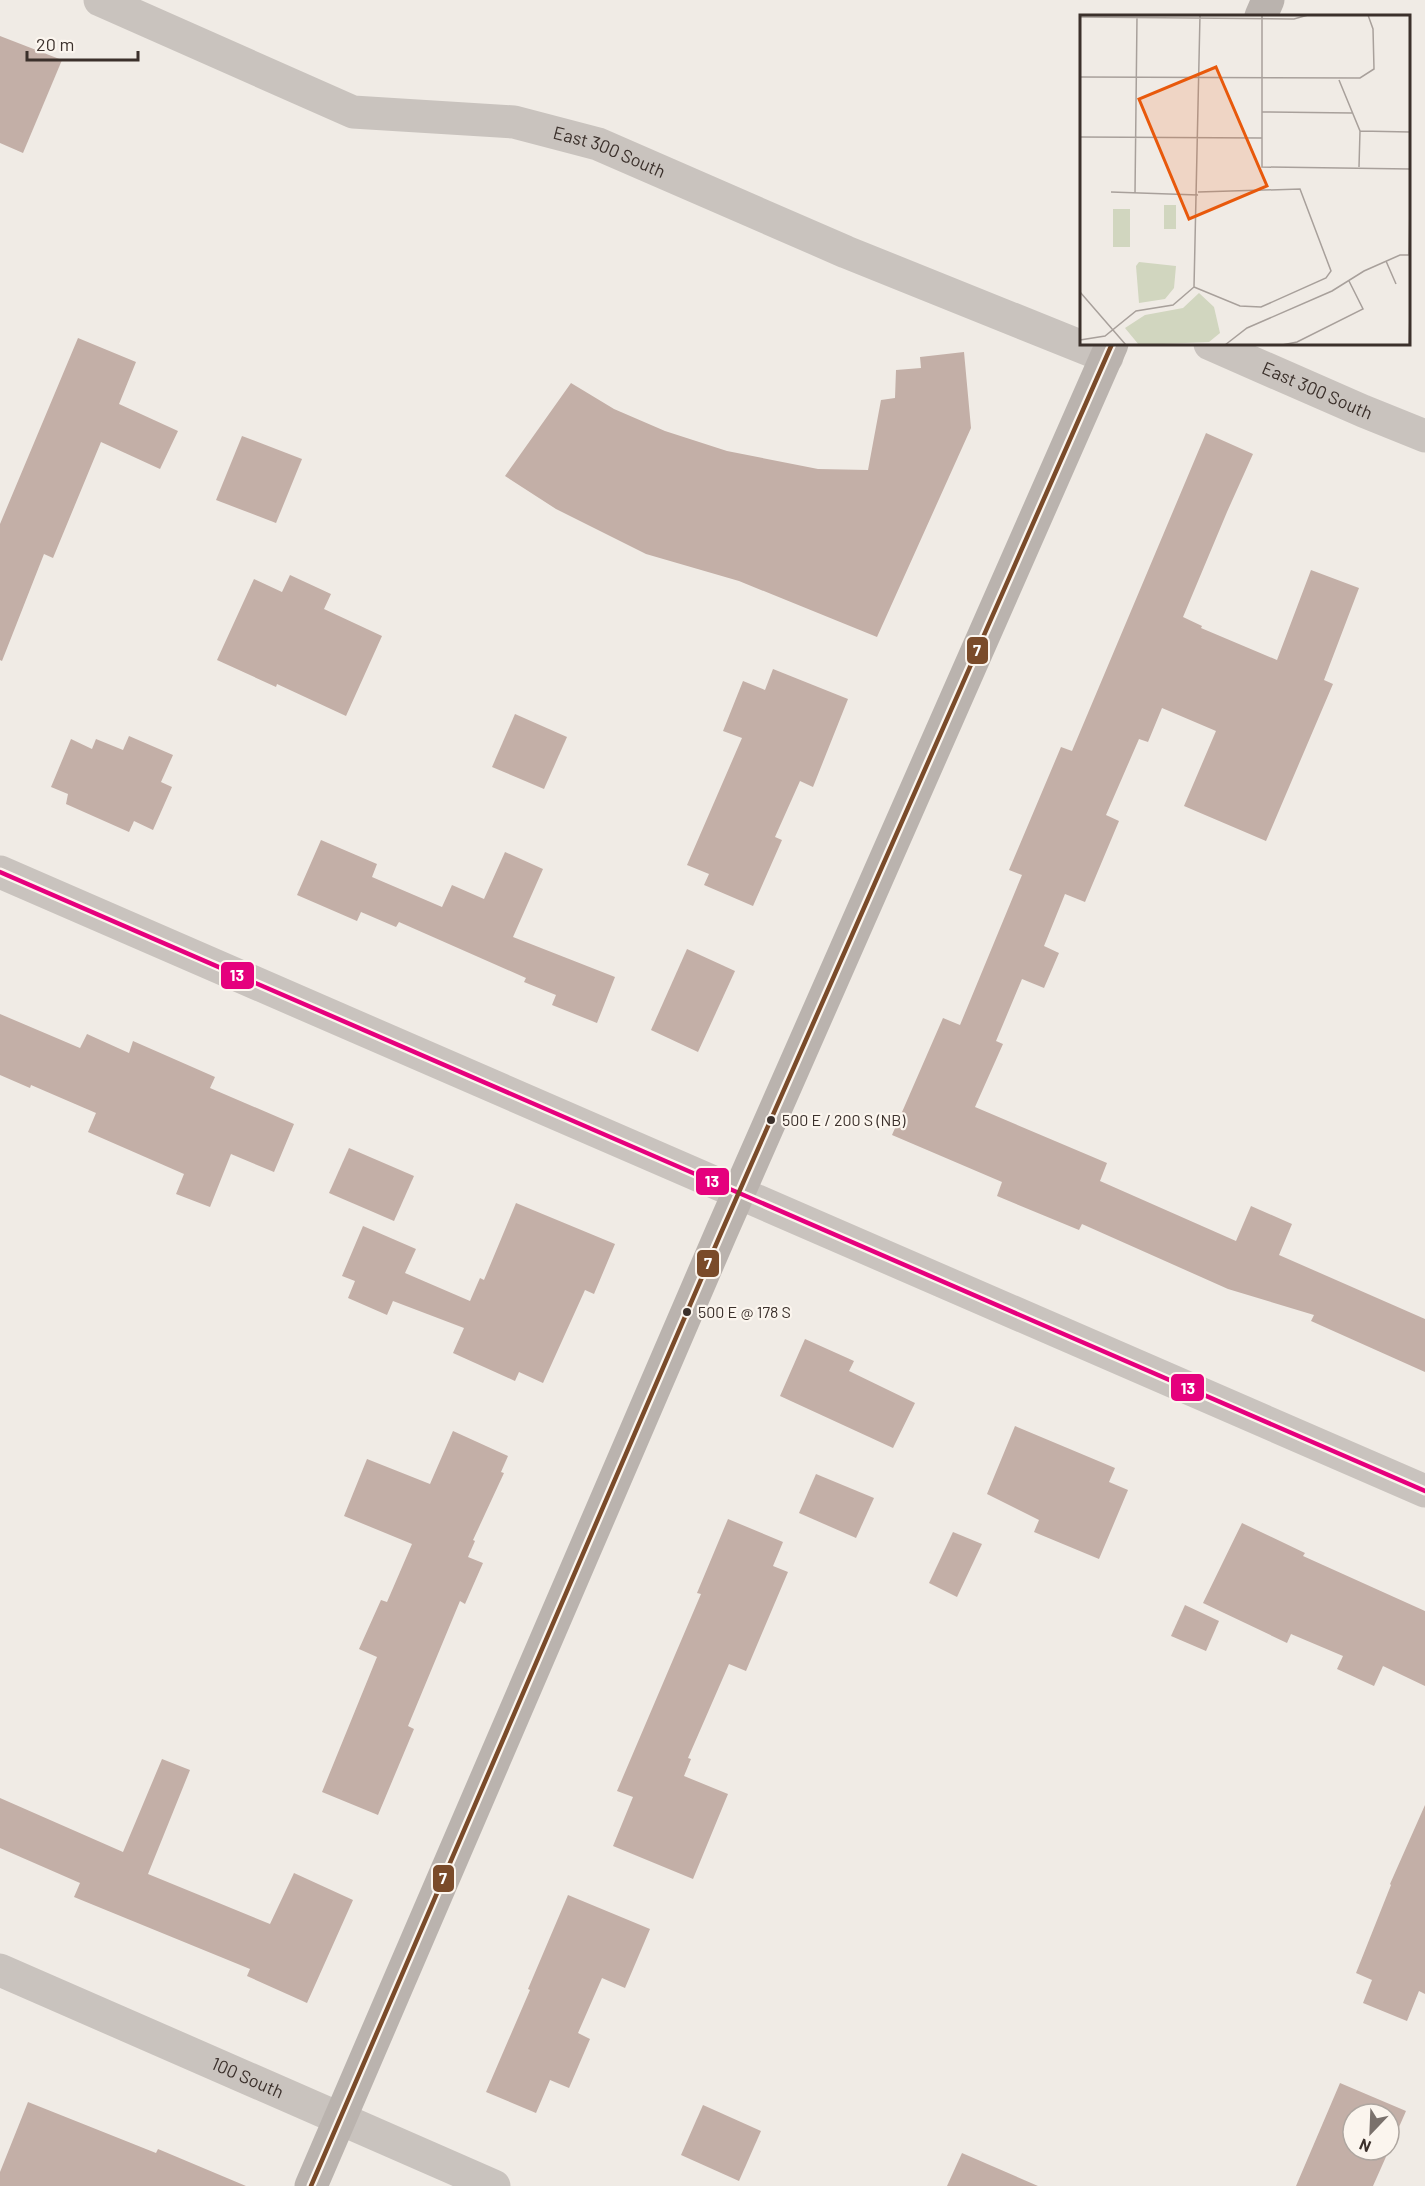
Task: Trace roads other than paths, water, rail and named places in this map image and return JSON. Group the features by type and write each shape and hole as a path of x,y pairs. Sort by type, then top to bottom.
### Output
{"street":[{"name":"East 300 South","path":"100,0 353,112 514,122 598,144 846,252 1080,339"},
{"path":"1261,15 1268,0"},
{"name":"East 300 South","path":"1212,345 1425,436"},
{"path":"311,2186 739,1193 1110,350"},
{"path":"0,872 1425,1491"},
{"name":"100 South","path":"0,1970 494,2186"}],"place":[{"name":"500 E / 200 S (NB)","path":"771,1120"},
{"name":"500 E @ 178 S","path":"687,1312"}]}
